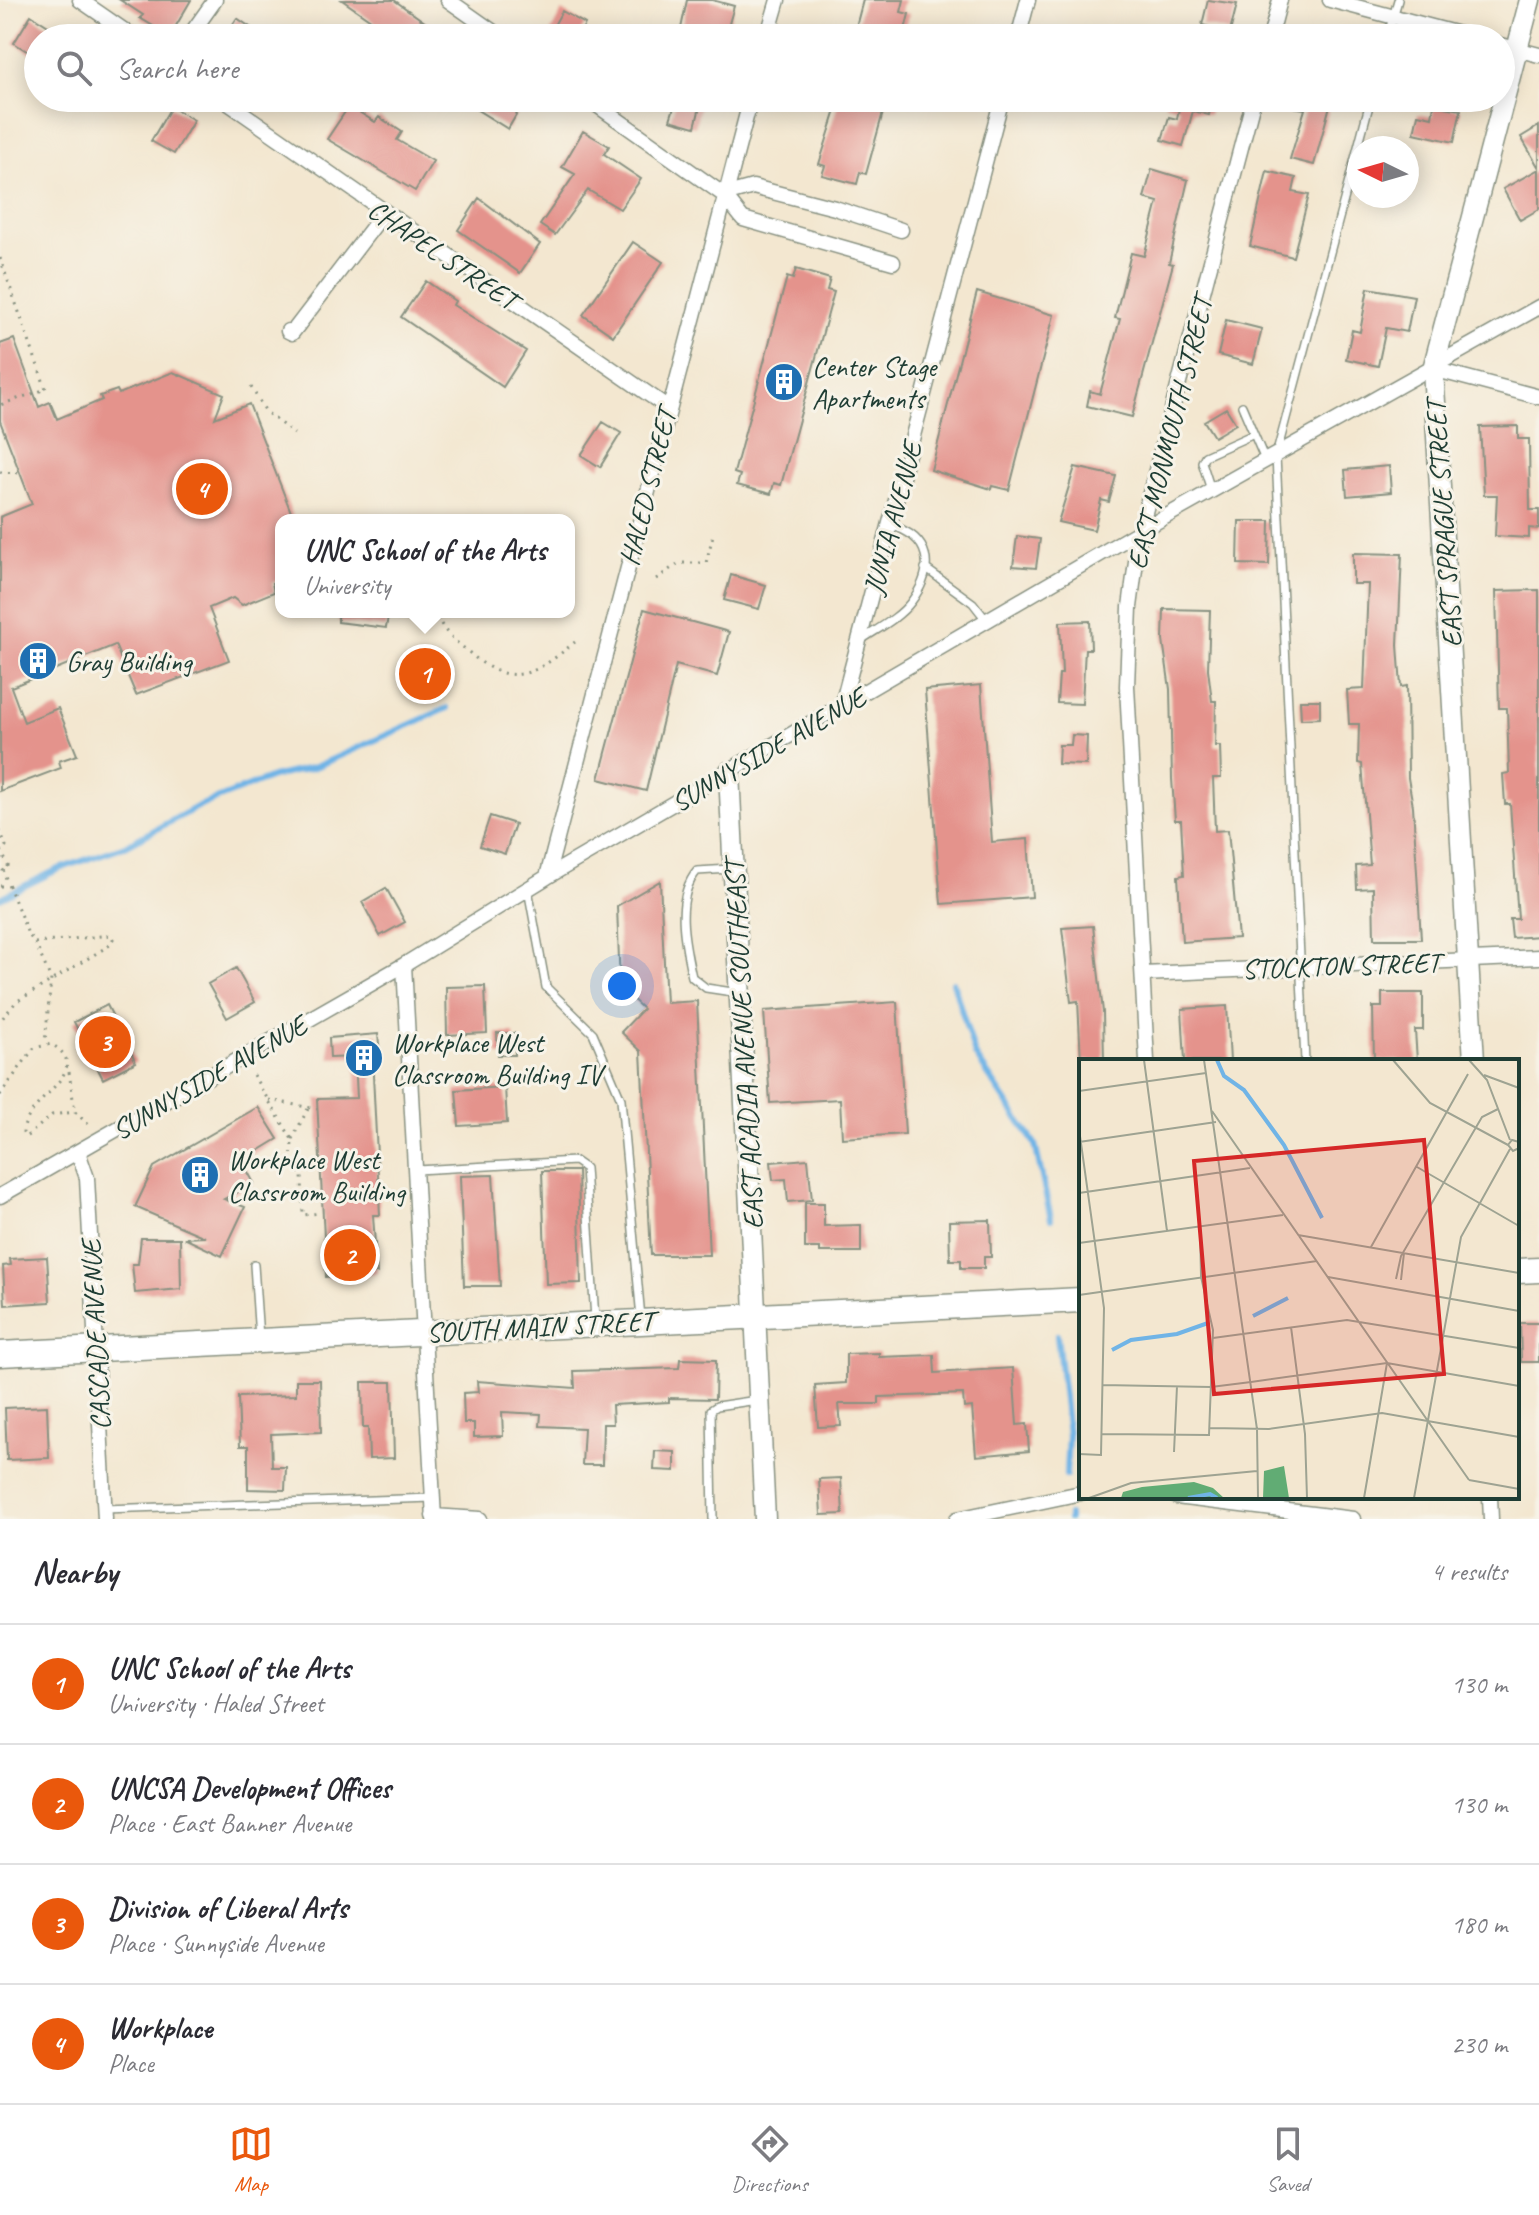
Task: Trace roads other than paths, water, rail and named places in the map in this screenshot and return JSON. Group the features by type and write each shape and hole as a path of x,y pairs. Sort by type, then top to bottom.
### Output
{"main road":[{"name":"EAST SPRAGUE STREET","path":"1515,34 1530,0"},
{"name":"EAST SPRAGUE STREET","path":"1474,1059 1433,369 1494,112"},
{"name":"EAST ACADIA AVENUE SOUTHEAST","path":"729,772 765,1519"},
{"path":"1519,1271 1539,1270"},
{"name":"SOUTH MAIN STREET","path":"0,1354 1079,1300"}],"street":[{"path":"80,0 115,24"},
{"path":"198,24 215,0"},
{"path":"448,0 482,24"},
{"path":"771,24 778,0"},
{"path":"1022,24 1028,0"},
{"path":"1274,24 1280,0"},
{"path":"1330,0 1420,24"},
{"path":"1515,49 1539,55"},
{"name":"CHAPEL STREET","path":"241,112 383,214 667,407"},
{"path":"607,112 724,195 743,219 893,262"},
{"name":"HALED STREET","path":"547,877 667,407 747,112"},
{"name":"JUNIA AVENUE","path":"842,705 998,112"},
{"name":"EAST MONMOUTH STREET","path":"1147,1059 1127,686 1130,607 1140,531 1250,112"},
{"path":"724,195 753,187 835,208 901,230"},
{"path":"288,331 292,333 316,306 383,214"},
{"name":"SUNNYSIDE AVENUE","path":"0,1196 404,965 547,877 1140,531 1539,307"},
{"path":"1433,369 1539,397"},
{"name":"STOCKTON STREET","path":"1143,974 1539,957"},
{"path":"404,965 434,1518 480,1519"},
{"name":"CASCADE AVENUE","path":"78,1152 87,1178 104,1514"},
{"path":"957,1519 1079,1493"},
{"path":"1192,1499 1353,1519"},
{"path":"1490,1499 1491,1519"}],"lane":[{"path":"1391,24 1398,0"},
{"path":"1305,1059 1271,459 1367,112"},
{"path":"1242,406 1254,434 1271,459"},
{"path":"1212,492 1202,462 1205,456 1254,434"},
{"path":"859,642 910,602 925,568 925,550 917,536 890,525"},
{"path":"925,568 973,603 987,621"},
{"path":"735,868 697,871 687,883 683,925 692,977 706,988 741,993"},
{"path":"528,889 546,987 593,1033 621,1099 641,1320"},
{"path":"417,1170 575,1161 585,1168 595,1322"},
{"path":"254,1265 259,1340"},
{"path":"713,1519 711,1410 717,1406 759,1400"},
{"path":"104,1514 433,1498"}],"waterway":[{"path":"0,898 59,869 125,846 199,806 272,777 315,767 447,708"},
{"path":"953,982 975,1055 1035,1144 1051,1219"},
{"path":"1057,1335 1068,1435 1066,1475"}],"place":[{"name":"Center Stage Apartments","path":"784,382"},
{"name":"Workplace","path":"202,489"},
{"name":"Gray Building","path":"38,661"},
{"name":"UNC School of the Arts","path":"425,674"},
{"name":"Division of Liberal Arts","path":"105,1042"},
{"name":"Workplace West Classroom Building IV","path":"364,1058"},
{"name":"Workplace West Classroom Building","path":"200,1175"},
{"name":"UNCSA Development Offices","path":"350,1255"}]}
